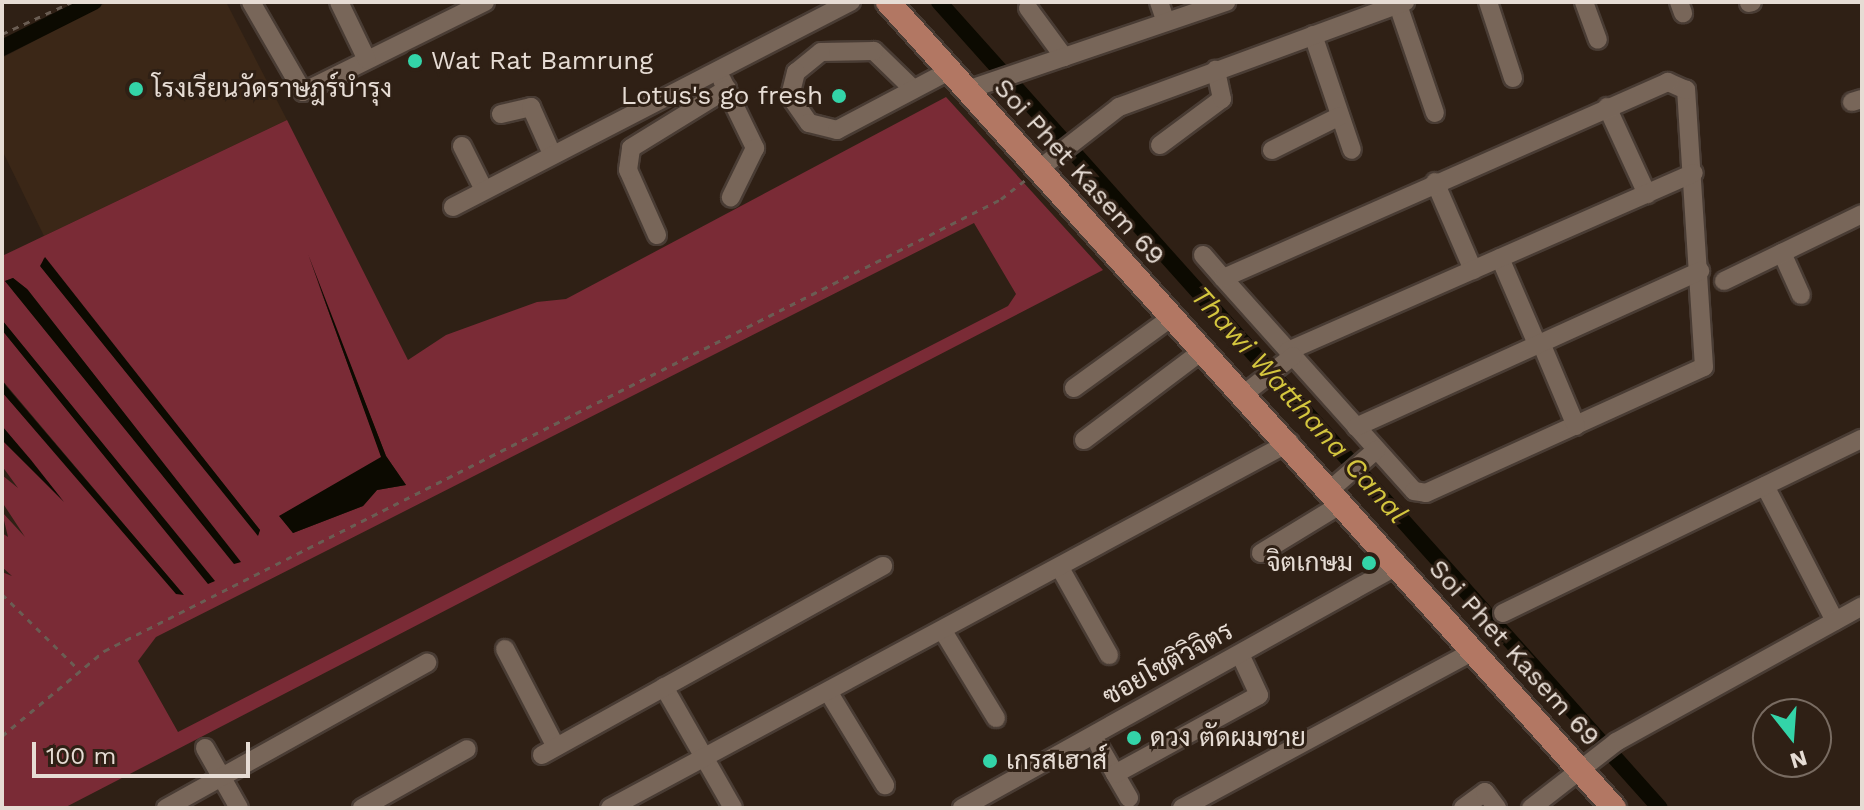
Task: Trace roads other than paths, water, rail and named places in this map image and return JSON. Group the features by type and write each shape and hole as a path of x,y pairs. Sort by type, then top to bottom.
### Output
{"main road":[{"name":"Soi Phet Kasem 69","path":"888,2 949,71 974,88 1044,164 1202,351 1249,390 1290,442 1338,491 1474,651 1586,766 1614,808"}],"street":[{"path":"251,2 303,92 485,2"},
{"path":"339,2 367,60"},
{"path":"453,207 851,2"},
{"path":"1159,2 1166,22"},
{"path":"974,88 1226,2"},
{"path":"1488,2 1513,78"},
{"path":"1584,2 1598,40"},
{"path":"1044,164 1085,128 1134,100 1402,3 1435,113"},
{"path":"1028,8 1064,57"},
{"path":"1313,35 1352,150"},
{"path":"911,87 874,51 821,52 796,72 790,96 809,123 837,130 911,87 949,71"},
{"path":"717,70 756,158 731,197"},
{"path":"1160,145 1222,99 1216,70"},
{"path":"1203,255 1287,357 1356,427 1369,456 1419,494 1704,367 1694,173 1681,84 1607,107 1223,278"},
{"path":"657,235 628,170 631,148 727,89"},
{"path":"501,114 531,107 552,154"},
{"path":"1607,107 1647,194"},
{"path":"1272,150 1340,116"},
{"path":"462,146 484,190"},
{"path":"1249,390 1287,357 1473,270 1694,173"},
{"path":"1435,182 1473,270"},
{"path":"1724,281 1862,214"},
{"path":"1782,253 1801,295"},
{"path":"1500,258 1576,426"},
{"path":"1356,427 1700,271"},
{"path":"1074,388 1172,317"},
{"path":"1084,440 1202,351"},
{"path":"1503,613 1862,439"},
{"path":"610,808 829,693 1290,442"},
{"path":"1261,553 1338,491 1369,456"},
{"path":"1765,486 1835,621"},
{"name":"ซอยโชติวิจิตร","path":"962,808 1398,565"},
{"path":"505,649 549,751 883,566"},
{"path":"1060,568 1109,655"},
{"path":"1531,808 1616,742 1862,606"},
{"path":"943,631 996,718"},
{"path":"1182,808 1474,651"},
{"path":"1115,774 1259,695 1240,654"},
{"path":"166,808 224,779 427,663"},
{"path":"664,687 733,808"},
{"path":"829,693 885,785"},
{"path":"1099,746 1129,798"},
{"path":"205,748 239,808"},
{"path":"362,808 467,749"},
{"path":"1463,808 1485,792 1497,808"}],"waterway":[{"path":"2,48 94,2"},
{"name":"Thawi Watthana Canal","path":"939,2 1660,808"}],"place":[{"name":"Wat Rat Bamrung","path":"415,61"},
{"name":"โรงเรียนวัดราษฎร์บำรุง","path":"136,89"},
{"name":"Lotus's go fresh","path":"839,96"},
{"name":"จิตเกษม","path":"1369,563"},
{"name":"ดวง ตัดผมชาย","path":"1134,738"},
{"name":"เกรสเฮาส์","path":"990,761"}]}
